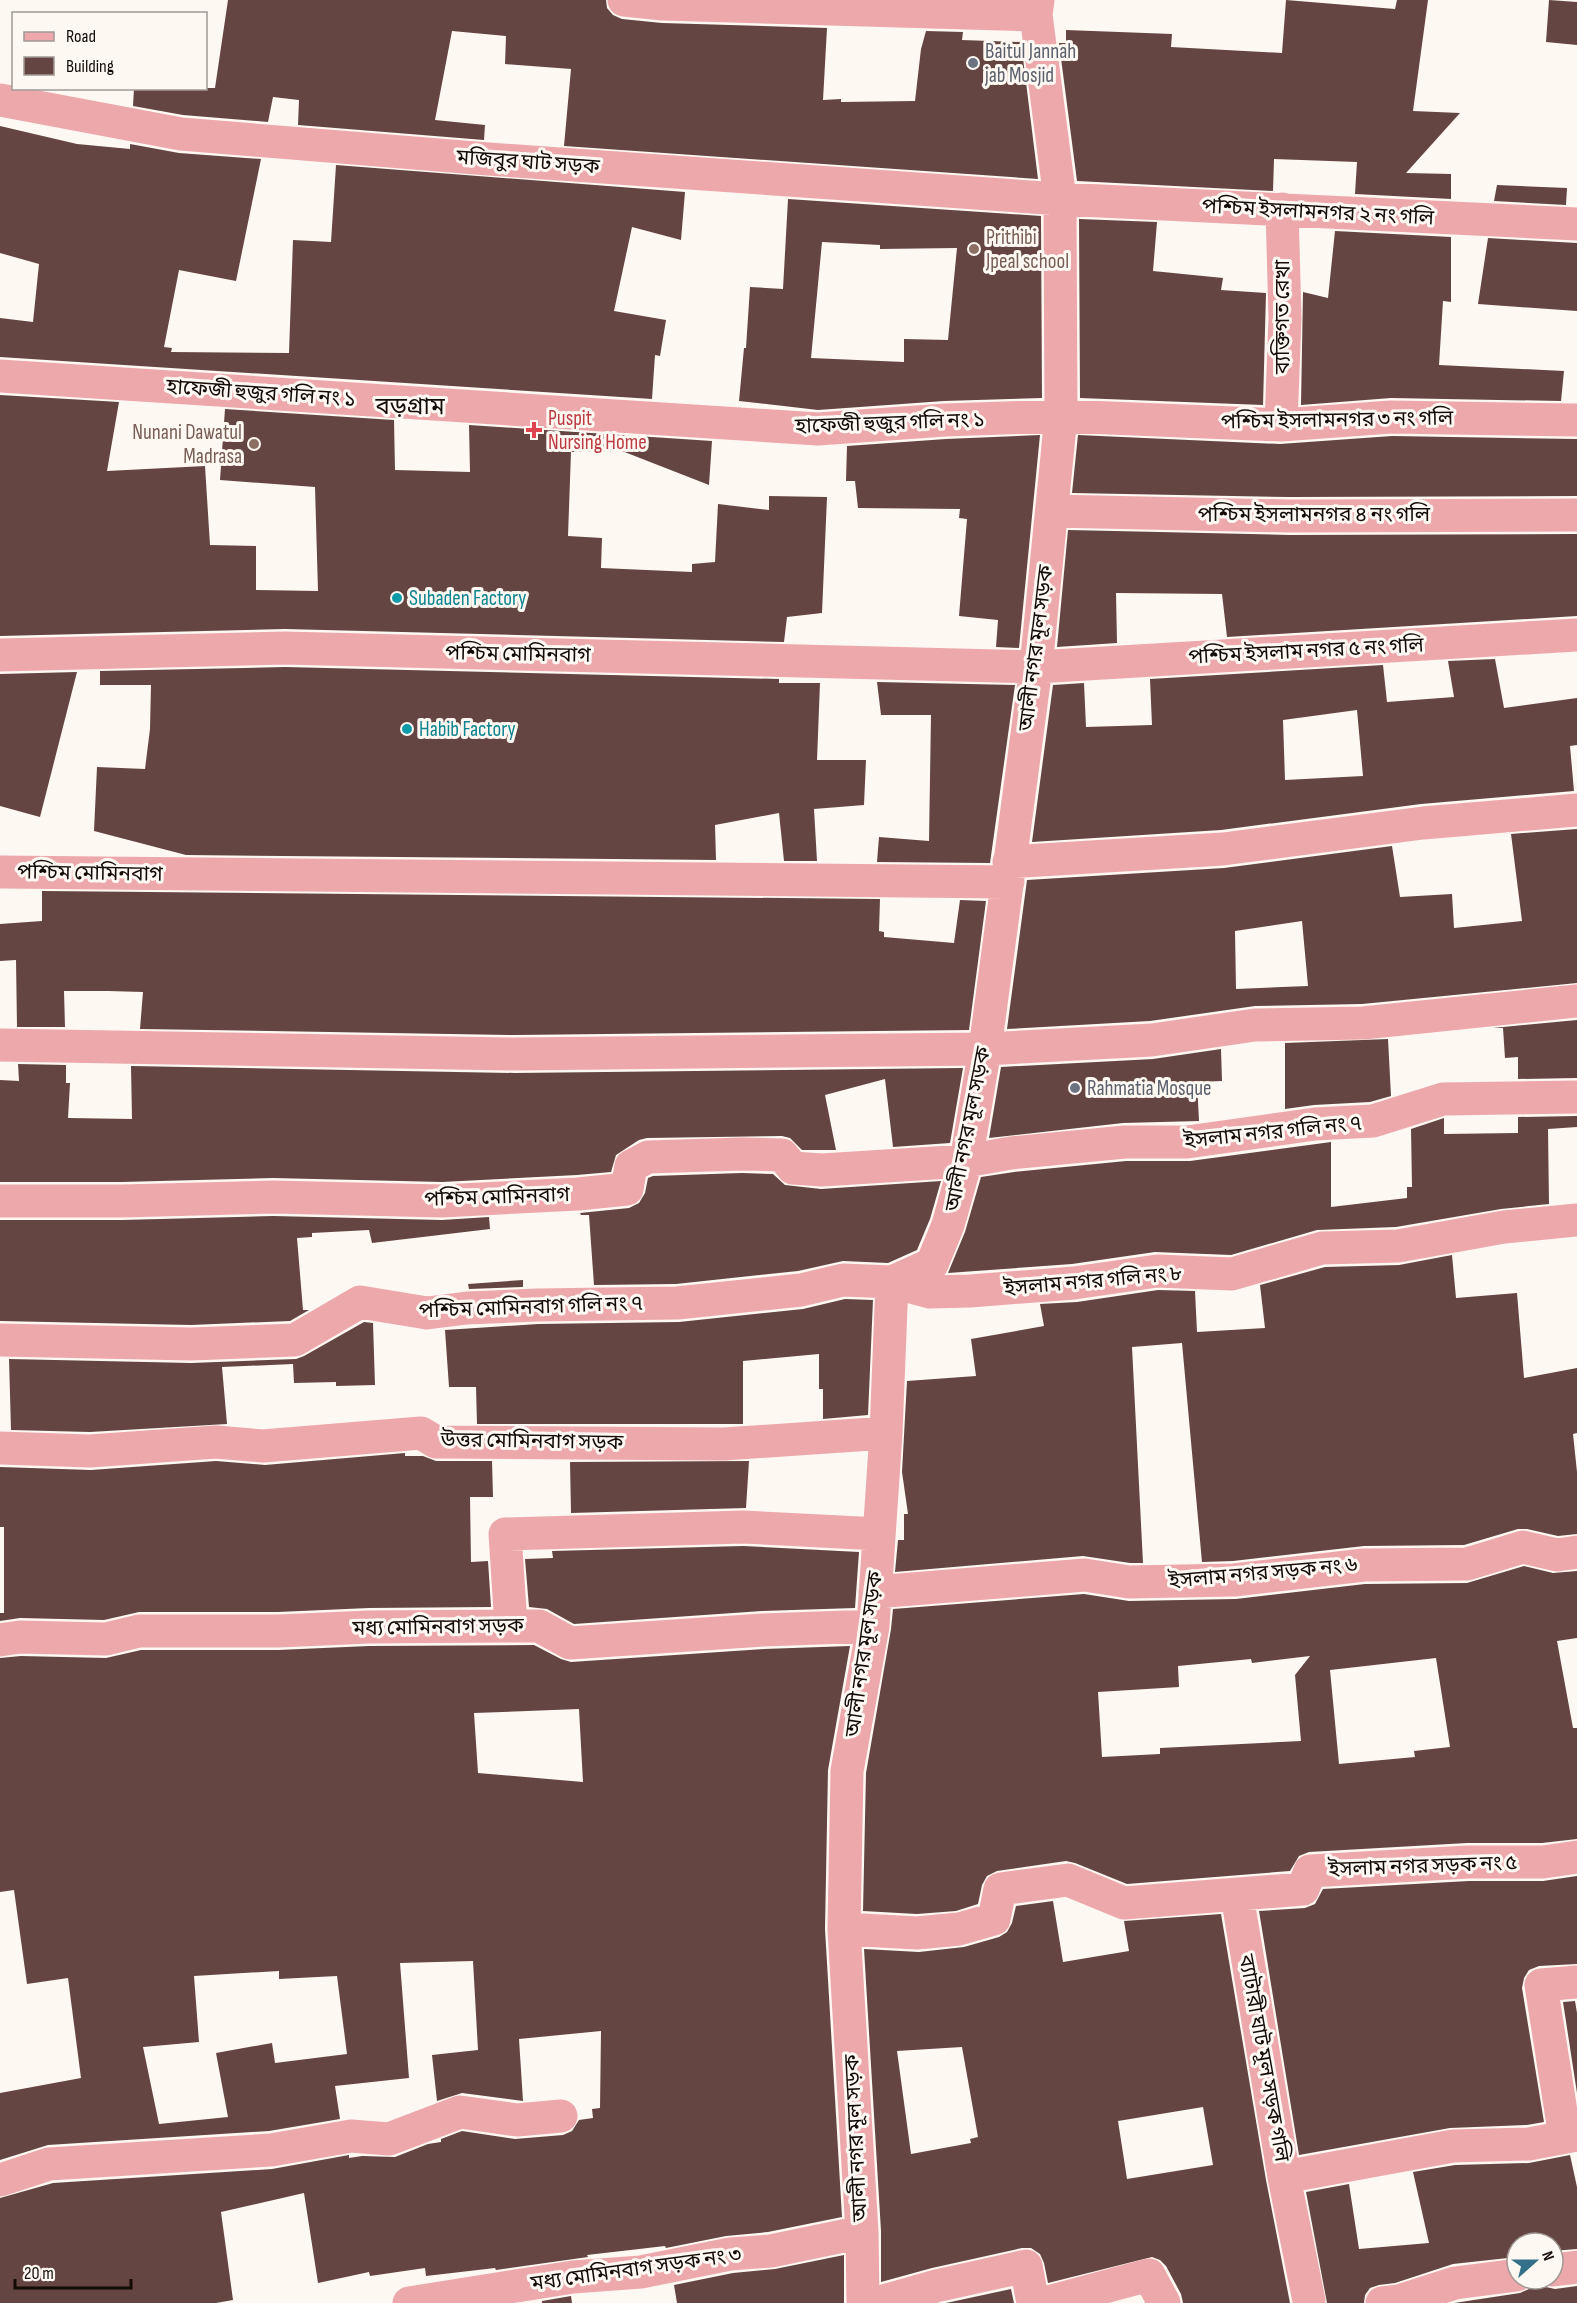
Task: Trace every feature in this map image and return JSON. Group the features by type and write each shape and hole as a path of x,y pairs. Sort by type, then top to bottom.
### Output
{"street":[{"path":"624,0 663,4 744,3 1037,8"},
{"name":"আলী নগর মূল সড়ক","path":"863,2303 862,2232 844,1929 847,1771 873,1626 886,1433 892,1282 932,1264 948,1225 966,1161 985,1049 1009,872 1052,511 1061,416 1060,199 1037,8"},
{"name":"মজিবুর ঘাট সড়ক","path":"0,100 181,134 500,160 1060,199"},
{"name":"পশ্চিম ইসলামনগর ২ নং গলি","path":"1060,199 1577,225"},
{"name":"ব্যক্তিগত রেখা","path":"1281,425 1285,318 1282,209"},
{"name":"হাফেজী হুজুর গলি নং ১","path":"0,375 818,429 945,420 1061,416"},
{"name":"পশ্চিম ইসলামনগর ৩ নং গলি","path":"1061,416 1281,425 1391,417 1577,420"},
{"name":"পশ্চিম ইসলামনগর ৪ নং গলি","path":"1052,511 1289,516 1577,515"},
{"name":"পশ্চিম ইসলাম নগর ৫ নং গলি","path":"1035,667 1577,635"},
{"name":"পশ্চিম মোমিনবাগ","path":"0,655 285,648 1035,667"},
{"name":"পশ্চিম মোমিনবাগ","path":"0,872 1009,872 1423,824 1577,810"},
{"path":"0,1045 515,1054 985,1049 1152,1040 1255,1024 1363,1023 1577,1001"},
{"name":"ইসলাম নগর গলি নং ৭","path":"966,1161 1011,1153 1125,1142 1186,1142 1315,1124 1373,1121 1443,1099 1577,1097"},
{"name":"পশ্চিম মোমিনবাগ","path":"0,1201 273,1197 442,1201 578,1194 627,1189 631,1166 648,1157 782,1155 794,1168 822,1170 966,1161"},
{"name":"ইসলাম নগর গলি নং ৮","path":"892,1282 930,1292 1074,1283 1157,1271 1232,1274 1322,1248 1398,1246 1504,1227 1577,1220"},
{"name":"পশ্চিম মোমিনবাগ গলি নং ৭","path":"0,1340 192,1344 295,1340 360,1302 426,1313 525,1305 677,1303 801,1290 843,1280 892,1282"},
{"name":"উত্তর মোমিনবাগ সড়ক","path":"0,1448 90,1451 216,1442 263,1446 421,1433 436,1442 724,1444 886,1433"},
{"path":"511,1626 505,1534 742,1527 879,1534"},
{"name":"ইসলাম নগর সড়ক নং ৬","path":"875,1592 1085,1575 1129,1582 1234,1580 1364,1565 1467,1564 1523,1547 1557,1555 1577,1551"},
{"name":"মধ্য মোমিনবাগ সড়ক","path":"0,1640 20,1637 106,1639 139,1631 539,1626 570,1643 763,1630 873,1626"},
{"name":"ইসলাম নগর সড়ক নং ৫","path":"844,1929 917,1933 959,1929 994,1919 1000,1889 1068,1881 1124,1903 1303,1888 1310,1871 1468,1862 1544,1862 1577,1857"},
{"name":"ব্যাটারী ঘাট মূল সড়ক গলি","path":"1237,1895 1284,2177 1453,2146 1529,2144 1571,2136"},
{"path":"1571,2136 1541,1985 1577,1982"},
{"path":"0,2180 49,2164 271,2150 351,2136 389,2139 460,2112 517,2120 561,2116"},
{"path":"1284,2177 1307,2302"},
{"name":"মধ্য মোমিনবাগ সড়ক নং ৩","path":"409,2303 573,2277 642,2272 730,2254 771,2251 862,2232"},
{"path":"876,2303 936,2286 1026,2266 1033,2303"},
{"path":"1045,2303 1149,2275 1164,2303"},
{"path":"1382,2303 1399,2301 1455,2283 1505,2277"}],"building":[{"path":"228,0 606,0 607,8 613,15 622,19 662,23 827,28 823,100 841,99 841,102 915,101 921,49 926,31 963,32 962,40 1021,42 1038,179 564,146 571,69 505,64 506,36 452,31 435,120 485,125 484,140 298,125 299,100 273,97 268,122 183,115 133,106 134,90 207,90 207,88 215,88"},
{"path":"1286,0 1395,9 1397,0 1428,0 1413,111 1460,113 1406,173 1451,174 1451,199 1355,194 1357,162 1274,159 1273,191 1077,181 1059,43 1066,43 1066,30 1172,34 1171,47 1282,53"},
{"path":"1549,0 1577,2 1577,45 1546,42"},
{"path":"0,126 77,144 130,149 130,144 179,153 261,159 236,281 179,270 164,347 172,348 171,352 289,353 293,240 331,242 336,165 685,192 681,240 632,227 614,311 666,320 660,356 655,355 652,399 0,357 0,318 33,322 39,264 0,253"},
{"path":"1497,185 1567,188 1566,205 1494,201"},
{"path":"788,199 1041,216 1042,398 944,401 818,410 739,401 744,348 746,348 750,287 783,289","holes":["822,242 880,245 880,249 957,248 948,340 904,339 904,362 811,358"]},
{"path":"1079,219 1157,222 1153,271 1223,278 1221,290 1266,293 1263,405 1080,398"},
{"path":"1335,231 1451,237 1451,302 1443,301 1439,365 1564,371 1561,401 1391,398 1301,405 1303,292 1328,298"},
{"path":"1488,238 1577,243 1577,311 1478,304"},
{"path":"0,395 119,402 107,471 205,466 210,545 256,546 256,590 318,591 315,487 220,480 225,409 394,420 395,470 470,472 469,425 712,441 709,485 622,451 571,452 568,536 602,538 601,568 692,572 692,564 715,562 718,504 769,510 769,496 827,497 822,613 787,617 784,642 285,629 0,636"},
{"path":"1040,435 1019,648 996,647 998,620 959,616 967,519 959,518 960,509 858,508 855,481 846,481 847,446"},
{"path":"1078,435 1280,444 1392,436 1577,439 1577,496 1289,497 1072,493"},
{"path":"1068,530 1289,535 1577,534 1577,616 1227,637 1222,594 1116,593 1117,643 1057,647"},
{"path":"1495,659 1504,708 1577,698 1577,745 1570,746 1574,791 1421,804 1221,830 1032,842 1053,685 1084,683 1086,727 1152,725 1150,679 1383,665 1387,702 1454,697 1448,661","holes":["1357,710 1363,776 1285,780 1283,720"]},
{"path":"285,667 779,679 779,683 820,683 817,760 866,760 864,805 814,809 817,861 784,861 779,813 715,825 716,860 186,855 94,831 97,767 145,769 150,729 151,685 100,685 100,671"},
{"path":"77,672 40,817 0,806 0,674"},
{"path":"877,682 1015,685 990,863 877,862 879,837 929,841 931,715 881,715"},
{"path":"1577,829 1577,983 1362,1004 1255,1006 1150,1021 1007,1029 1027,880 1224,868 1392,846 1400,897 1452,894 1454,928 1522,921 1511,834","holes":["1302,921 1308,986 1236,989 1235,931"]},
{"path":"42,891 880,899 879,931 884,932 884,937 954,943 960,900 986,901 969,1030 515,1035 140,1029 143,992 108,991 64,991 65,1027 17,1027 16,960 0,961 0,924 42,921"},
{"path":"1577,1020 1577,1078 1518,1079 1518,1057 1505,1058 1503,1028 1493,1028"},
{"path":"1388,1039 1391,1096 1370,1102 1285,1109 1285,1043"},
{"path":"1221,1049 1222,1081 1197,1082 1199,1121 1123,1123 989,1138 1001,1067 1153,1059"},
{"path":"18,1064 66,1065 66,1083 70,1083 68,1118 132,1119 131,1066 515,1073 963,1068 950,1143 893,1147 885,1079 825,1095 836,1150 802,1150 790,1138 782,1136 647,1138 639,1140 616,1155 611,1172 577,1175 442,1182 273,1178 0,1182 0,1080 19,1081"},
{"path":"1577,1116 1577,1127 1548,1129 1549,1204 1501,1209 1396,1227 1317,1230 1231,1255 1155,1252 1072,1264 948,1273 965,1232 981,1177 1126,1161 1190,1161 1331,1142 1331,1207 1407,1198 1407,1187 1412,1187 1411,1129 1444,1118 1444,1134 1518,1133 1518,1117"},
{"path":"773,1174 785,1185 821,1189 941,1181 930,1219 917,1250 888,1263 843,1261 798,1271 676,1284 594,1285 589,1215 580,1213 629,1208 639,1203 645,1193 648,1178 653,1176"},
{"path":"273,1216 442,1220 489,1217 490,1229 372,1243 369,1230 312,1233 312,1237 297,1238 303,1310 309,1310 290,1321 191,1325 0,1321 0,1220"},
{"path":"1452,1255 1456,1298 1517,1293 1524,1378 1577,1368 1577,1433 1573,1434 1577,1472 1577,1534 1558,1536 1518,1529 1464,1545 1364,1546 1233,1561 1202,1562 1182,1343 1132,1347 1143,1563 1083,1556 895,1572 898,1540 904,1540 904,1514 908,1514 902,1472 907,1381 976,1376 971,1339 1044,1326 1040,1304 1077,1302 1158,1290 1195,1291 1197,1332 1265,1328 1260,1285 1325,1267 1399,1265"},
{"path":"523,1280 523,1287 469,1289 468,1284"},
{"path":"845,1299 873,1300 868,1415 823,1419 823,1389 819,1389 819,1354 743,1361 743,1424 477,1424 476,1387 449,1387 445,1330 538,1324 679,1322 803,1309"},
{"path":"364,1322 373,1323 375,1385 336,1386 336,1382 294,1383 293,1364 222,1367 227,1424 90,1432 11,1430 9,1359 191,1363 296,1359"},
{"path":"405,1453 405,1456 423,1456 436,1461 492,1461 493,1497 470,1497 471,1562 488,1561 491,1607 369,1608 278,1612 139,1612 104,1620 20,1618 0,1621 0,1613 4,1613 4,1527 0,1527 0,1467 91,1470 216,1461 265,1465"},
{"path":"749,1461 746,1508 571,1513 570,1462"},
{"path":"743,1546 859,1552 855,1608 762,1611 574,1624 547,1609 529,1607 525,1559 553,1558 552,1551"},
{"path":"1524,1566 1553,1573 1577,1571 1577,1638 1557,1641 1573,1728 1577,1728 1577,1839 1542,1843 1467,1843 1309,1852 1299,1856 1290,1871 1127,1884 1066,1861 997,1871 987,1876 982,1885 978,1904 956,1911 917,1914 863,1911 866,1773 893,1609 1084,1594 1129,1601 1236,1599 1365,1584 1467,1583","holes":["1310,1656 1295,1675 1301,1741 1160,1748 1160,1754 1102,1757 1098,1692 1179,1687 1178,1666 1251,1659 1252,1663","1436,1658 1450,1747 1414,1751 1415,1757 1339,1764 1330,1670"]},
{"path":"534,1645 571,1662 764,1649 850,1646 828,1770 825,1929 842,2217 768,2232 726,2236 666,2248 665,2246 587,2255 588,2257 496,2270 495,2268 426,2276 425,2268 370,2276 369,2272 318,2283 304,2193 221,2212 233,2300 216,2303 0,2303 0,2198 53,2183 272,2169 349,2155 349,2158 395,2157 428,2144 441,2142 441,2139 462,2131 515,2139 563,2135 572,2131 579,2120 593,2118 592,2109 600,2108 601,2031 519,2039 523,2101 462,2093 437,2101 432,2055 478,2050 473,1961 400,1963 409,2078 335,2086 340,2119 269,2131 48,2145 0,2160 0,2093 81,2078 68,1978 27,1984 14,1890 0,1892 0,1658 21,1656 106,1658 141,1650 278,1650 369,1646","holes":["579,1709 583,1782 478,1773 474,1713","279,1971 279,1979 337,1976 347,2054 275,2063 272,2043 216,2053 228,2117 159,2124 143,2047 199,2042 194,1976"]},
{"path":"1577,1876 1577,1964 1539,1966 1529,1970 1522,1988 1544,2122 1527,2125 1450,2128 1299,2155 1259,1911 1305,1908 1315,1904 1323,1889 1469,1881 1543,1881"},
{"path":"1053,1901 1063,1962 1129,1951 1124,1921 1221,1914 1266,2180 1290,2303 1183,2303 1181,2294 1166,2266 1160,2260 1152,2257 1048,2283 1040,2254 1031,2248 932,2268 881,2282 881,2231 864,1949 919,1952 964,1947 999,1937 1007,1932 1016,1906","holes":["962,2047 978,2137 970,2139 971,2143 911,2154 897,2051","1203,2107 1213,2165 1127,2179 1118,2121"]},
{"path":"1575,2001 1577,2013 1577,2093 1563,2002"},
{"path":"1570,2155 1577,2187 1577,2249 1565,2250 1565,2231 1505,2231 1505,2258 1453,2264 1395,2283 1379,2285 1370,2288 1365,2295 1364,2303 1327,2303 1306,2192 1349,2184 1359,2249 1429,2243 1413,2172 1455,2165 1529,2163"},
{"path":"844,2255 844,2303 677,2303 674,2285"},
{"path":"1577,2286 1577,2303 1454,2303 1520,2293 1565,2291 1565,2288"},
{"path":"1011,2289 1014,2303 946,2303"},
{"path":"571,2296 572,2303 542,2303 542,2301"}],"place":[{"name":"Baitul Jannah jab Mosjid","path":"973,63"},
{"name":"Prithibi Jpeal school","path":"974,249"},
{"name":"Puspit Nursing Home","path":"534,430"},
{"name":"Nunani Dawatul Madrasa","path":"254,444"},
{"name":"Subaden Factory","path":"397,598"},
{"name":"Habib Factory","path":"407,729"},
{"name":"Rahmatia Mosque","path":"1075,1088"}],"district":[{"name":"বড়গ্রাম","path":"410,406"}]}
